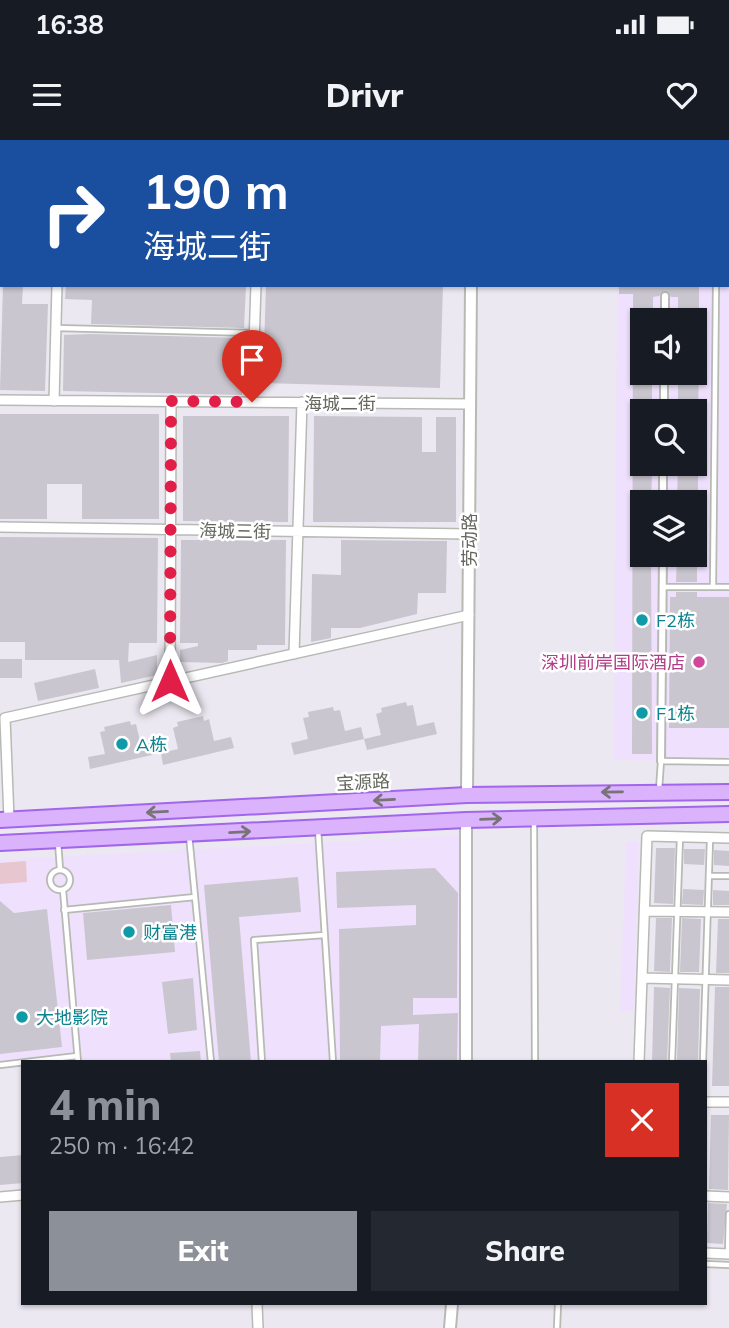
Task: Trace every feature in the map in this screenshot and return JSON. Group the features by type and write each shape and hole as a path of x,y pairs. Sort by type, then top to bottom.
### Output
{"main road":[{"name":"宝源路","path":"5,819 467,795 729,792"},
{"path":"0,843 466,820 729,814"},
{"path":"73,816 64,822 63,830 67,837 74,840"}],"street":[{"path":"54,401 57,287"},
{"path":"252,402 256,287"},
{"name":"劳动路","path":"467,795 471,287"},
{"path":"665,296 665,308"},
{"name":"海城二街","path":"0,400 470,404"},
{"path":"170,681 171,401"},
{"path":"294,654 302,402"},
{"name":"海城三街","path":"0,527 469,534"},
{"path":"661,761 663,567"},
{"path":"5,819 5,718 469,615"},
{"path":"466,820 466,1060"},
{"path":"639,1060 648,836 729,838"},
{"path":"645,911 729,912"},
{"path":"642,978 729,980"},
{"path":"707,1102 729,1102"},
{"path":"0,1197 21,1195"},
{"path":"707,1196 729,1197"},
{"path":"707,1253 728,1254"},
{"path":"257,1305 258,1328"},
{"path":"450,1328 452,1305"}],"lane":[{"path":"713,587 716,287"},
{"path":"56,328 254,333"},
{"path":"662,587 729,587"},
{"path":"659,791 661,761 729,762"},
{"path":"534,818 534,1060"},
{"path":"318,828 333,1060"},
{"path":"189,835 211,1060"},
{"path":"673,1060 680,837"},
{"path":"703,1060 710,838"},
{"path":"58,841 60,869"},
{"path":"60,869 66,871 71,878 70,884 63,890 53,887 50,881 54,872 60,869"},
{"path":"709,876 729,876"},
{"path":"63,890 77,1059 63,1060"},
{"path":"64,910 195,897"},
{"path":"262,1060 254,940 325,935"},
{"path":"0,1065 21,1063"},
{"path":"728,1254 729,1214"},
{"path":"707,1264 729,1265"},
{"path":"557,1328 558,1305"}],"shaded area":[{"path":"617,287 729,287 729,762 614,760"},
{"path":"466,835 466,1060 68,1058 21,1060 21,1063 0,1065 0,860"},
{"path":"626,842 639,842 634,1011 620,1011"},
{"path":"26,861 27,882 0,884 0,863"}],"building":[{"path":"3,287 23,287 22,304 48,304 45,391 0,390"},
{"path":"66,287 246,287 244,328 91,324 92,300 65,299"},
{"path":"266,287 443,287 440,388 263,383"},
{"path":"619,287 699,287 699,308 678,308 678,297 671,297 666,290 653,297 653,308 633,308 633,294 619,294"},
{"path":"64,335 244,338 242,395 63,391"},
{"path":"633,385 652,385 652,399 633,399"},
{"path":"678,385 699,385 698,399 678,399"},
{"path":"0,414 159,414 159,519 82,519 82,484 47,484 47,519 0,519"},
{"path":"183,416 289,416 288,522 183,521"},
{"path":"314,416 422,417 422,452 436,452 436,417 456,417 456,522 313,522"},
{"path":"633,476 652,476 651,490 633,490"},
{"path":"678,476 698,476 698,490 677,490"},
{"path":"0,537 158,538 157,643 129,643 128,662 157,655 157,675 121,683 119,660 25,660 25,642 0,642"},
{"path":"181,540 286,540 285,645 257,645 257,650 228,650 228,661 222,663 180,662 180,650 198,646 198,643 180,643"},
{"path":"341,540 447,541 446,593 418,593 417,614 360,628 331,628 331,638 311,642 312,574 341,575"},
{"path":"632,567 651,567 652,754 632,754"},
{"path":"677,567 697,567 697,582 676,582"},
{"name":"深圳前岸国际酒店","path":"676,592 697,592 697,597 729,597 729,728 669,728 670,597 676,597"},
{"path":"0,659 22,659 22,678 0,678"},
{"path":"95,669 99,688 38,701 34,683"},
{"path":"406,702 407,706 413,705 417,726 434,722 437,734 367,750 364,739 381,735 376,714 382,712 381,708"},
{"path":"333,707 334,711 340,710 345,731 361,727 364,739 294,755 291,743 308,739 303,718 309,717 308,712"},
{"path":"203,716 204,721 209,719 214,741 231,737 234,748 163,765 161,753 178,749 173,728 178,726 177,722"},
{"name":"A栋","path":"130,721 131,725 136,724 141,745 158,741 161,753 90,769 88,757 105,754 100,732 105,731 104,727"},
{"path":"656,848 675,848 673,904 654,903"},
{"path":"684,849 705,849 704,865 684,864"},
{"path":"714,850 729,851 729,866 714,865"},
{"path":"435,868 458,893 457,998 413,998 413,1015 458,1013 457,1060 418,1060 419,1024 381,1026 380,1060 340,1060 339,929 416,925 416,905 337,908 336,872"},
{"path":"298,877 301,912 239,917 251,1060 219,1060 204,885"},
{"path":"683,889 704,890 703,905 682,904"},
{"path":"713,890 729,891 729,905 713,905"},
{"path":"0,901 14,913 47,909 62,1047 0,1054"},
{"name":"财富港","path":"171,905 175,952 87,960 83,913"},
{"path":"656,918 672,918 670,972 654,971"},
{"path":"682,918 701,919 699,972 680,972"},
{"path":"718,919 729,919 729,973 716,973"},
{"path":"193,978 197,1030 168,1034 162,982"},
{"path":"654,987 670,988 667,1060 652,1060"},
{"path":"715,987 729,987 729,1086 712,1086"},
{"path":"679,988 700,989 698,1060 677,1060"},
{"path":"200,1051 201,1060 171,1060 170,1053"},
{"path":"711,1115 729,1115 728,1190 709,1189"},
{"path":"21,1155 21,1183 0,1185 0,1157"},
{"path":"708,1203 727,1204 723,1244 707,1243"}],"tunnel":[{"path":"665,287 665,296"}],"place":[{"name":"F2栋","path":"642,620"},
{"name":"深圳前岸国际酒店","path":"699,662"},
{"name":"F1栋","path":"642,713"},
{"name":"A栋","path":"122,744"},
{"name":"财富港","path":"129,932"},
{"name":"大地影院","path":"22,1017"}],"route":[{"path":"170,681 171,401 252,402"}]}
